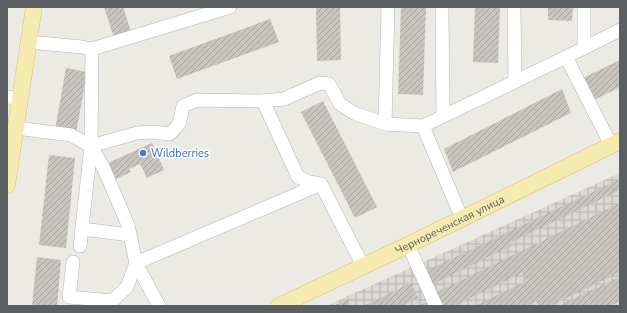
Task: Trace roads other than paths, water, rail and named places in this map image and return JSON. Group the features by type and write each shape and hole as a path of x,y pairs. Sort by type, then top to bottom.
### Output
{"main road":[{"path":"7,185 16,128 14,98 29,42 34,7"},
{"name":"Чернореченская улица","path":"279,306 462,219 615,143"}],"lane":[{"path":"29,42 82,46 92,50 230,7"},
{"path":"385,124 388,7"},
{"path":"442,7 443,116"},
{"path":"514,7 515,81"},
{"path":"584,7 584,48"},
{"path":"91,146 137,133 152,132 170,134 179,124 183,106 197,100 263,101 284,99 320,83 329,84 340,104 354,113 385,124 423,126 620,30"},
{"path":"80,246 91,146 92,50"},
{"path":"566,57 615,143"},
{"path":"263,101 298,177 309,182 321,184"},
{"path":"423,126 462,219"},
{"path":"16,128 71,135 91,146 104,170 128,225 136,263 159,306"},
{"path":"73,262 69,297 112,301 127,287 136,263 321,184"},
{"path":"321,184 363,266"},
{"path":"82,229 130,235"},
{"path":"408,245 436,306"}],"place":[{"name":"Wildberries","path":"143,153"}]}
